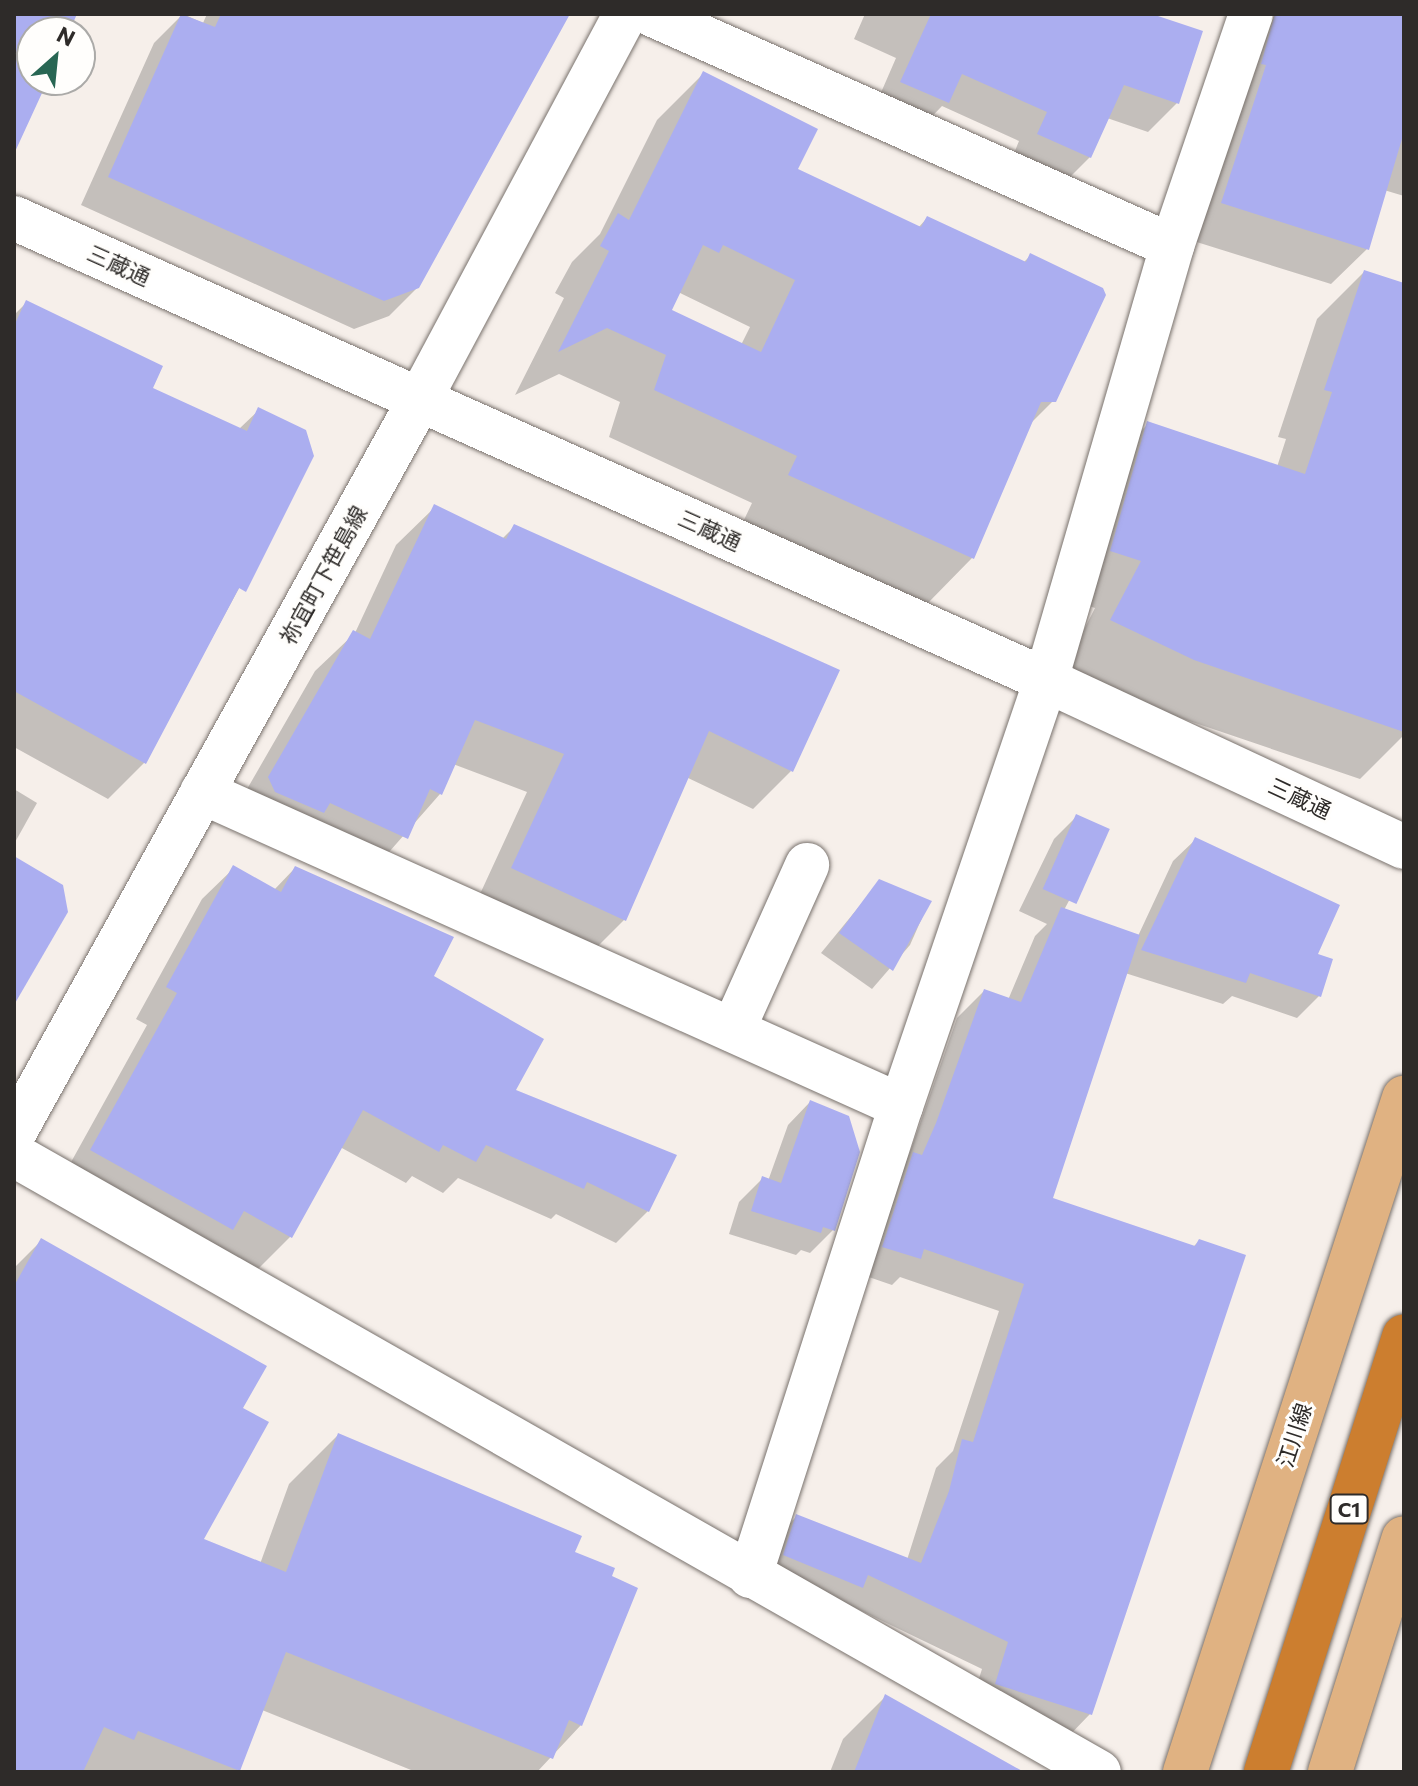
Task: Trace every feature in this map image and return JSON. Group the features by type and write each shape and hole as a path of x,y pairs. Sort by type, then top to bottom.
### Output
{"highway":[{"name":"C1","path":"1266,1772 1404,1336"},
{"path":"1246,1772 1294,1682"}],"main road":[{"name":"江川線","path":"1185,1772 1404,1098"},
{"path":"1330,1772 1404,1538"}],"street":[{"name":"祢宜町下笹島線","path":"14,1133 420,399 626,14"},
{"path":"651,14 1172,246"},
{"path":"750,1576 901,1106 1046,680 1172,246 1251,14"},
{"name":"三蔵通","path":"14,218 1046,680 1404,847"},
{"path":"202,792 901,1106"},
{"path":"733,1030 807,865"},
{"path":"14,1155 1099,1772"}],"building":[{"path":"14,14 77,14 16,16 16,96 41,96 14,154"},
{"path":"181,14 215,27 221,14 570,14 419,288 384,301 108,177"},
{"path":"931,14 1152,14 1203,31 1179,104 1124,85 1091,158 1037,134 1047,112 962,74 949,103 900,82"},
{"path":"1275,14 1404,14 1404,132 1369,250 1221,203 1266,65 1261,64"},
{"path":"703,71 818,129 798,169 921,227 927,216 1026,262 1030,253 1103,288 1106,295 1056,402 1041,402 974,559 788,475 797,456 654,390 666,355 607,328 558,352 609,251 600,246 618,213 629,220","holes":["703,245 719,253 723,245 795,280 761,352 672,310"]},
{"path":"1364,270 1404,283 1404,732 1194,660 1110,620 1141,561 1110,551 1147,421 1305,474 1332,392 1324,390"},
{"path":"26,300 163,366 153,388 247,431 258,407 306,430 314,456 246,592 239,588 146,764 14,691 14,326"},
{"path":"434,504 506,539 514,524 840,670 793,772 709,731 626,921 511,868 564,754 475,720 442,795 430,789 408,839 330,803 324,813 275,792 268,777 353,630 370,639"},
{"path":"1076,814 1110,829 1076,904 1043,889"},
{"path":"1195,837 1340,905 1318,954 1333,959 1321,997 1250,973 1246,983 1141,950"},
{"path":"14,856 63,885 68,912 14,1005"},
{"path":"233,865 281,892 295,866 454,937 434,976 544,1039 516,1090 677,1155 649,1212 587,1182 584,1189 486,1145 476,1162 443,1145 439,1152 363,1110 292,1238 244,1211 233,1230 90,1150 177,993 166,987"},
{"path":"879,879 932,901 893,971 839,933"},
{"path":"1061,907 1140,935 1053,1198 1195,1246 1199,1239 1246,1255 1092,1715 995,1684 1008,1642 868,1575 863,1588 783,1555 796,1514 921,1563 949,1491 962,1439 973,1442 1024,1284 924,1249 921,1259 882,1247 913,1152 922,1155 936,1123 984,989 1021,1002"},
{"path":"810,1100 849,1116 860,1152 835,1231 823,1227 821,1233 751,1211 762,1176 781,1183"},
{"path":"41,1238 267,1366 243,1408 269,1422 204,1539 286,1572 338,1433 582,1536 575,1552 615,1568 612,1576 638,1588 582,1726 569,1720 553,1759 286,1652 240,1771 138,1731 134,1740 104,1727 83,1772 14,1772 14,1286"},
{"path":"885,1694 1024,1772 854,1772"}]}
